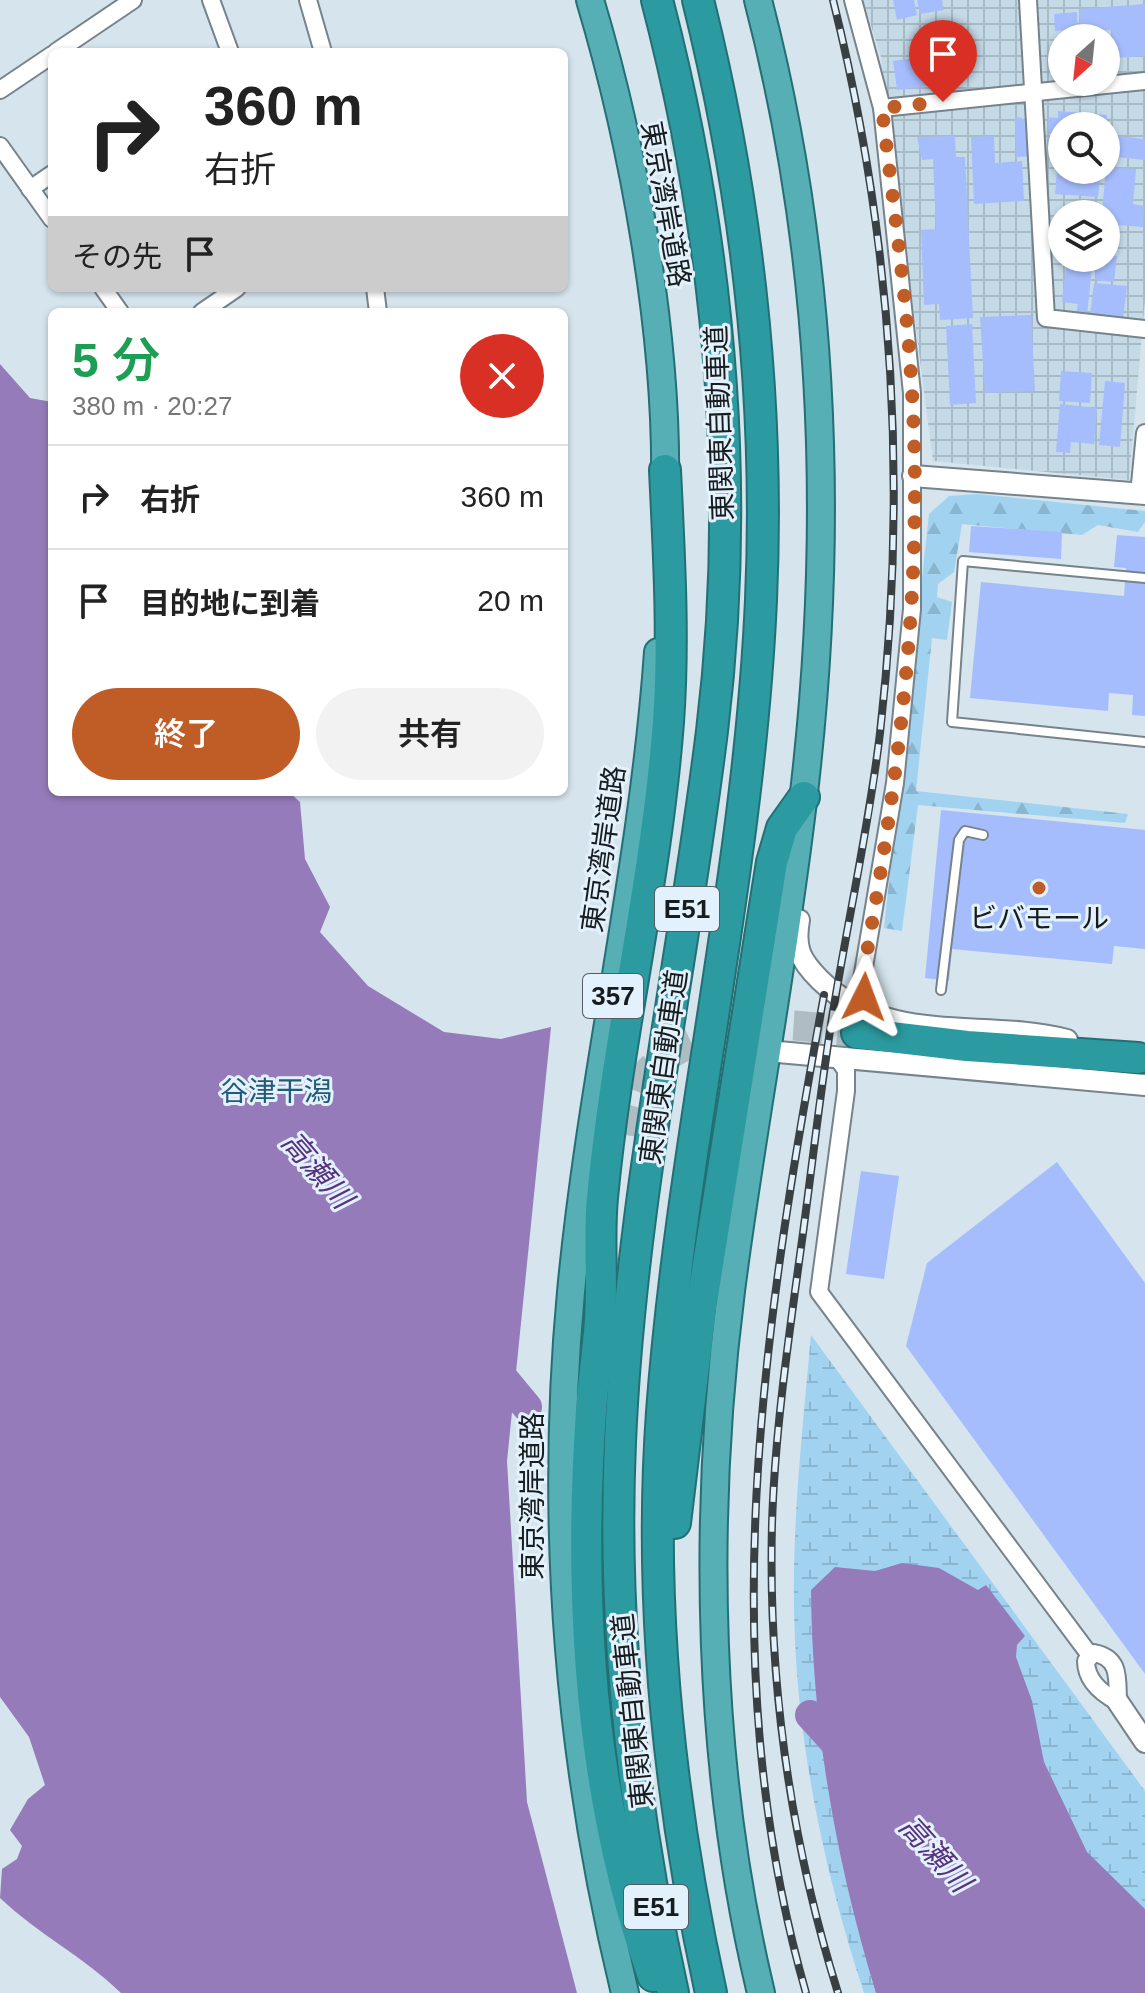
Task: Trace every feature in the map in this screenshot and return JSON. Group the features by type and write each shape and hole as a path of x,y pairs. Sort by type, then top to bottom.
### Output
{"highway":[{"name":"東京湾岸道路","path":"590,0 627,152 647,264 665,470 661,604 648,757 571,1289 562,1461 564,1611 581,1770 607,1916 625,1993"},
{"name":"東関東自動車道","path":"657,0 694,163 710,273 723,415 725,508 723,600 713,728 631,1297 620,1444 622,1637 642,1821 673,1993"},
{"name":"東関東自動車道","path":"698,0 725,124 750,275 762,462 761,601 750,735 673,1303 662,1413 658,1618 691,1895 711,1993"},
{"path":"758,0 784,110 808,260 820,413 823,510 804,797 731,1291 714,1490 714,1591 728,1796 761,1993"},
{"path":"600,1317 601,1201 652,878 668,718 670,606 665,470"},
{"path":"681,1819 673,1644 675,1525 701,1308 772,862 782,828 804,797"},
{"path":"864,1023 967,1046 1143,1067"},
{"path":"735,1100 747,1060 767,1051"},
{"path":"626,1135 600,1317 591,1411 587,1558 592,1658 612,1826 634,1917 659,1993"}],"street":[{"path":"63,48 133,0"},
{"path":"211,0 229,48"},
{"path":"308,0 322,48"},
{"path":"853,0 882,108 912,393 913,476 911,625 895,783 861,985 864,1023"},
{"path":"1028,0 1046,318 1145,329"},
{"path":"0,90 48,58"},
{"path":"882,108 1145,81"},
{"path":"0,146 48,214"},
{"path":"30,189 48,177"},
{"path":"208,308 231,292"},
{"path":"913,476 1142,494 1145,433"},
{"path":"797,854 804,876 796,941 799,955 864,1023"},
{"path":"830,989 857,975 869,944"},
{"path":"767,1051 878,1062 1143,1067"},
{"path":"838,1059 846,1070 846,1091 818,1284 824,1300 1089,1654 1088,1674 1098,1688 1118,1702 1145,1742"},
{"path":"846,1091 855,1073 878,1062"},
{"path":"1089,1654 1104,1656 1115,1665 1118,1702"}],"lane":[{"path":"1145,578 963,561 952,722 1145,742"},
{"path":"941,990 959,840 965,831 983,835"}],"shaded area":[{"path":"863,0 1145,0 1145,300 1129,480 933,461 881,57"}],"green space":[{"path":"977,494 1145,511 1145,522 1138,532 1098,525 1082,535 962,524 954,572 938,584 937,597 952,602 947,640 932,638 916,791 1128,814 1125,823 918,805 902,931 884,928 929,514 949,496"},
{"path":"811,1335 1145,1791 1145,1993 864,1993 827,1863 809,1774 798,1684 794,1602 795,1526"}],"water":[{"name":"谷津干潟","path":"0,364 30,398 48,401 48,796 293,796 300,802 305,859 330,907 320,932 368,986 444,1032 501,1039 551,1027 507,1461 527,1802 577,1993 121,1993 0,1898 2,1869 17,1859 22,1846 10,1830 28,1799 45,1785 29,1737 0,1697"},
{"path":"902,1563 939,1568 978,1590 986,1585 1025,1636 1017,1645 1016,1657 1032,1701 1044,1762 1087,1852 1145,1909 1145,1993 876,1993 849,1894 829,1794 816,1692 811,1590 835,1567 875,1571"}],"building":[{"path":"893,0 914,0 917,15 897,20"},
{"path":"917,0 942,0 944,10 920,14"},
{"path":"1145,4 1145,56 1120,58 1120,24 1080,24 1079,9"},
{"path":"1077,12 1078,24 1055,24 1054,14"},
{"path":"951,52 953,68 940,70 942,84 897,90 893,61"},
{"path":"1015,116 1034,123 1035,156 1016,157"},
{"path":"955,136 956,157 965,157 973,318 940,320 939,304 924,305 921,230 936,229 933,159 922,160 917,137"},
{"path":"994,136 995,163 1022,161 1024,201 974,204 971,137"},
{"path":"1120,136 1145,139 1145,160 1120,157"},
{"path":"1120,168 1136,169 1133,204 1144,206 1143,227 1120,225 1120,200 1103,200 1105,184 1120,184"},
{"path":"1056,184 1099,184 1098,197 1055,194"},
{"path":"1065,272 1092,272 1087,315 1076,314 1078,304 1062,302"},
{"path":"1096,272 1115,272 1114,282 1095,280"},
{"path":"1094,283 1127,286 1123,319 1090,316"},
{"path":"1031,315 1035,391 985,393 980,317"},
{"path":"972,324 976,403 950,405 946,326"},
{"path":"1061,371 1092,373 1090,403 1059,401"},
{"path":"1105,381 1125,383 1120,447 1099,445"},
{"path":"1060,404 1097,408 1094,444 1071,442 1070,453 1056,452"},
{"path":"971,526 1062,532 1061,559 969,552"},
{"path":"1117,535 1145,537 1145,716 1132,715 1133,695 1109,693 1108,711 970,698 981,582 1124,596 1126,568 1114,567"},
{"name":"ビバモール","path":"941,810 1145,830 1145,949 1114,946 1112,964 952,949 949,981 925,978"},
{"path":"1057,1162 1145,1283 1145,1674 906,1346 927,1263"},
{"path":"861,1171 899,1176 884,1279 846,1274"}],"waterway":[{"name":"高瀬川","path":"489,1361 527,1407"},
{"name":"高瀬川","path":"810,1715 848,1757"}],"tunnel":[{"path":"626,1135 638,1088 644,1077 667,1056 699,1039 721,1031 765,1025 857,1033"}],"railway":[{"path":"833,0 870,181 882,273 890,364 893,548 880,733 829,1039 784,1378 776,1451 772,1583 779,1702 795,1820 838,1993"},
{"path":"806,1993 777,1868 760,1744 754,1619 756,1494 766,1369 782,1244 824,995"}],"place":[{"name":"ビバモール","path":"1039,888"}],"route":[{"path":"864,997 861,985 895,783 912,609 912,393 882,108 943,102"}]}
